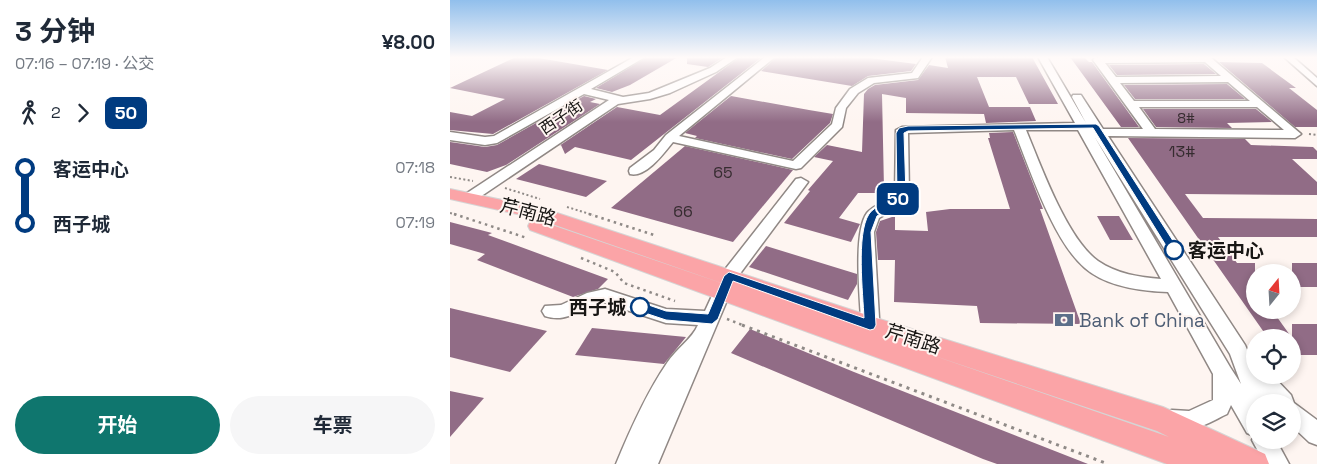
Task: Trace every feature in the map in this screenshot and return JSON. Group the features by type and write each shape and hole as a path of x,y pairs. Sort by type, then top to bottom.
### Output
{"main road":[{"path":"460,196 526,222 726,284 871,335 1170,451 1217,464"},
{"name":"芹南路","path":"871,335 1164,420 1255,464"}],"street":[{"path":"450,136 485,141 497,139 601,79"},
{"name":"西子街","path":"460,196 619,99 655,95 693,79"},
{"path":"635,171 658,153 670,138 743,79"},
{"path":"670,138 796,164 838,125 841,108 854,91 872,80 886,79"},
{"path":"1057,79 1238,351 1246,360"},
{"path":"1064,79 1174,286 1222,373 1246,412"},
{"path":"871,335 866,232 873,215 893,204 902,195 902,130 1018,126 1152,133 1295,134 1231,79 1112,80"},
{"path":"1112,80 1152,133"},
{"path":"581,90 619,99"},
{"path":"1131,104 1260,104"},
{"path":"1018,126 1066,230 1081,254 1090,264 1112,276 1136,283 1174,286"},
{"path":"647,464 726,284 801,182"},
{"path":"551,311 562,312 593,298 605,296 666,316 710,323"},
{"path":"627,464 668,381 710,323"},
{"path":"1238,351 1255,394"},
{"path":"1164,420 1190,421 1220,407 1223,400 1222,373"},
{"path":"1267,384 1277,394"},
{"path":"1301,420 1317,434"},
{"path":"1269,449 1278,464"},
{"path":"1276,449 1282,464"},
{"path":"1170,451 1193,464"}],"path":[{"path":"450,213 531,239"},
{"path":"573,255 615,272 624,283 683,304"},
{"path":"710,323 1108,464"}],"building":[{"path":"470,79 592,79 493,134 450,130 450,112 472,116 505,99 450,88"},
{"path":"611,79 641,79 612,92 596,88"},
{"path":"710,79 734,79 631,160 575,147 565,154 561,145 559,146 617,107 660,115"},
{"path":"807,79 864,79 852,86"},
{"path":"978,79 989,107 1030,107 1036,121 986,123 984,114 906,113 906,98 882,94 884,189 882,193 858,193 839,218 860,224 851,242 784,223 810,191 808,190 833,161 814,157 827,145 862,152 864,94 868,89 875,85 918,80"},
{"path":"1017,79 1044,79 1058,104 1029,104"},
{"path":"1086,79 1104,79 1139,127 1121,127"},
{"path":"1238,79 1283,79 1296,88 1289,88 1317,110 1317,127 1295,127"},
{"path":"1227,84 1245,99 1135,99 1124,85"},
{"path":"584,96 596,99 590,102 600,104 506,165 487,172 450,164 450,142 485,147 497,145"},
{"path":"731,96 833,114 830,123 792,159 695,138 697,136 685,133"},
{"path":"1143,109 1256,109 1272,122 1227,123 1232,128 1156,127"},
{"path":"1013,132 1043,209 1040,209 1081,324 980,323 977,306 894,302 895,260 878,260 876,232 880,221 895,216 895,230 928,231 926,212 950,209 1010,209 988,138 990,138 989,133"},
{"path":"1128,138 1245,139 1251,145 1313,147 1317,151 1317,159 1292,159 1317,182 1317,195 1185,194 1203,218 1317,219 1317,237 1218,237 1237,263 1255,263 1246,264 1246,307"},
{"path":"685,146 793,170 733,242 611,208"},
{"path":"539,164 607,181 586,197 516,179"},
{"path":"1097,216 1119,216 1133,240 1110,240"},
{"path":"450,222 492,233 488,235 608,279 598,289 573,297 477,260 485,254 450,244"},
{"path":"766,246 857,274 857,284 848,300 749,267"},
{"path":"1317,263 1317,287 1301,287 1301,264 1292,264"},
{"path":"450,308 547,331 510,372 450,357"},
{"path":"1255,319 1278,319 1286,329 1262,329"},
{"path":"1292,324 1317,324 1317,355 1301,355 1301,329 1292,329"},
{"path":"592,328 686,337 664,364 575,355"},
{"path":"750,329 1088,464 997,464 983,459 731,353"},
{"path":"450,391 484,398 450,437"}],"bus line":[{"name":"50","path":"640,307 666,316 712,319 729,276 870,325 866,232 873,215 884,207 893,204 902,195 900,133 908,128 1096,126 1174,250"}],"place":[{"name":"客运中心","path":"1174,250"},
{"name":"西子城","path":"640,307"},
{"name":"Bank of China","path":"1064,320"}]}
